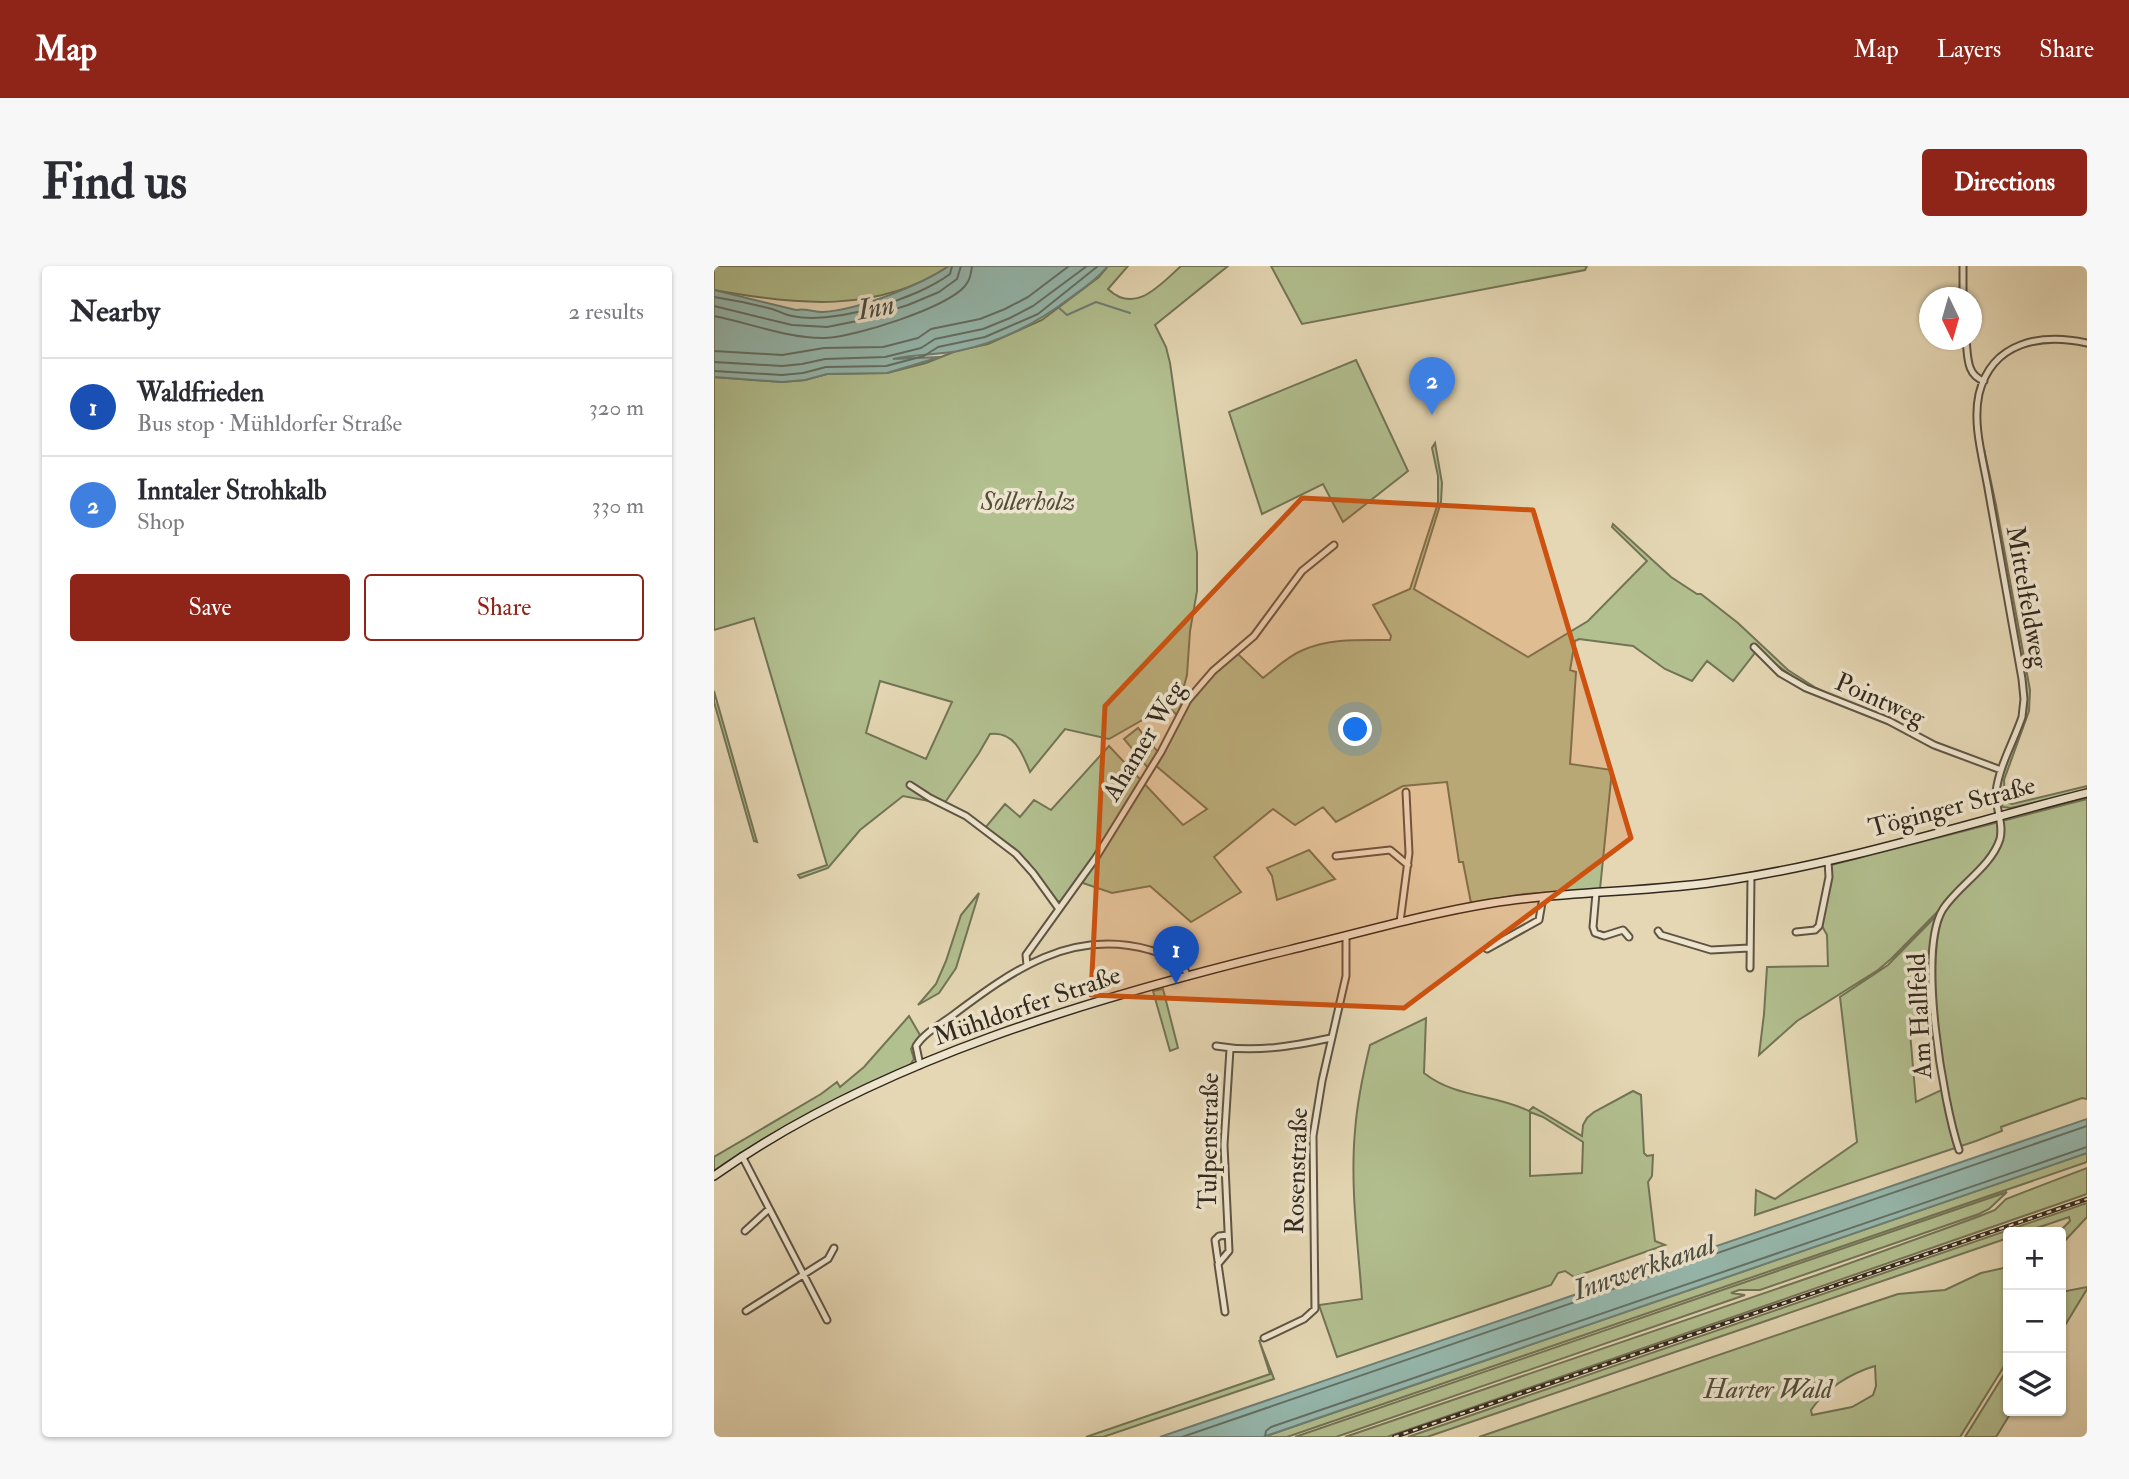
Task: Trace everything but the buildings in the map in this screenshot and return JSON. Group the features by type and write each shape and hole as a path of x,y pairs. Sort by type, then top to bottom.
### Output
{"street":[{"path":"1962,266 1963,287"},
{"name":"Mittelfeldweg","path":"1999,816 1996,794 2001,770 2020,725 2024,699 1978,432 1977,410 1984,381 1999,360 2016,347 2030,341 2052,338 2087,343"},
{"path":"1968,350 1971,372 1984,381"},
{"name":"Ahamer Weg","path":"1027,965 1026,955 1095,859 1161,752 1188,700 1213,671 1254,636 1302,571 1334,545"},
{"name":"Pointweg","path":"1754,647 1780,673 1806,688 1889,722 1934,746 2001,770"},
{"path":"910,785 966,816 1016,854 1059,909"},
{"path":"1400,922 1408,865 1406,792"},
{"name":"Töginger Straße","path":"1413,919 1494,902 1665,888 1751,876 1828,861 2087,793"},
{"name":"Am Hallfeld","path":"1959,1150 1938,1059 1934,937 1944,908 1997,845 2001,833 1999,816"},
{"path":"1336,856 1390,850 1408,865"},
{"path":"1796,932 1815,930 1819,926 1829,877 1828,861"},
{"path":"1750,968 1751,876"},
{"path":"1596,893 1593,927 1595,933 1604,936 1623,930 1629,937"},
{"path":"1487,949 1539,920 1543,897"},
{"name":"Mühldorfer Straße","path":"714,1176 742,1156 826,1108 920,1065 1033,1023 1188,976 1413,919"},
{"path":"1658,931 1661,935 1711,950 1749,948"},
{"name":"Rosenstraße","path":"1264,1338 1304,1318 1315,1309 1312,1145 1331,1038 1346,976 1346,936"},
{"name":"Mühldorfer Straße","path":"920,1065 916,1049 918,1042 1027,965 1060,950 1117,943 1154,951 1178,961 1188,976"},
{"path":"1216,1046 1259,1050 1331,1038"},
{"name":"Tulpenstraße","path":"1218,1262 1228,1251 1224,1145 1230,1049"},
{"path":"742,1156 827,1320"},
{"path":"746,1231 769,1209"},
{"name":"Tulpenstraße","path":"1225,1312 1215,1240 1219,1236 1228,1235"},
{"path":"746,1311 828,1259 834,1248"}],"highlighted area":[{"path":"1302,498 1533,510 1631,838 1404,1008 1091,995 1105,706"}],"green space":[{"path":"714,266 949,266 894,292 865,299 805,302 714,290"},
{"name":"Sollerholz","path":"1108,266 1128,266 1108,289 1128,299 1147,294 1181,266 1228,266 1155,325 1166,347 1170,363 1197,553 1197,591 1183,690 1185,696 1177,715 1167,706 1109,739 1065,729 1030,772 1020,750 1011,739 990,734 944,804 903,796 860,830 828,868 800,878 798,875 827,865 754,618 714,630 714,377 782,382 827,374 887,373 926,363 956,351 988,344 1042,320 1099,277","holes":["880,681 952,702 926,759 866,733"]},
{"path":"1271,266 1587,266 1585,270 1302,324"},
{"path":"1356,360 1408,471 1343,522 1323,484 1262,514 1229,412"},
{"path":"1435,443 1442,483 1441,502 1414,589 1528,657 1588,621 1647,561 1612,527 1613,524 1671,577 1701,594 1738,623 1788,670 1843,701 1798,680 1758,649 1733,681 1707,661 1692,681 1665,669 1633,646 1579,639 1575,641 1570,670 1576,672 1570,764 1612,770 1600,889 1524,894 1471,903 1463,862 1459,862 1447,782 1403,786 1336,822 1323,807 1295,825 1273,809 1214,857 1241,892 1191,922 1150,886 1112,893 1077,881 1062,901 1056,902 1028,862 985,828 1005,804 1020,817 1034,800 1051,810 1109,746 1183,825 1207,809 1155,765 1186,706 1205,682 1237,653 1263,678 1282,662 1313,646 1346,640 1390,640 1391,636 1373,605 1410,589 1438,503 1438,476 1432,448"},
{"path":"1984,449 2030,690 2029,711 2004,780 2005,801 2012,804 2087,786 2087,790 2011,808 2003,807 2000,788 2025,716 2027,699"},
{"path":"714,691 757,842 754,841 714,702"},
{"path":"1138,728 1158,752 1148,768 1124,739"},
{"path":"2087,799 2087,1099 2082,1098 2001,1127 2002,1131 1976,1141 1755,1215 1756,1190 1775,1199 1857,1142 1840,997 1888,965 1939,913 1934,930 1934,974 1938,931 1944,914 1990,859 1997,845 2002,821","holes":["1934,974 1944,1089 1916,1102 1910,1032 1934,1026"]},
{"path":"1999,822 1997,841 1986,859 1892,958 1878,970 1797,1021 1759,1055 1767,967 1828,966 1827,935 1822,926 1831,865"},
{"path":"1309,850 1335,879 1277,900 1272,876 1267,868"},
{"path":"979,893 956,968 939,993 918,1005 936,984 961,915"},
{"path":"1163,989 1178,1048 1170,1051 1153,991"},
{"path":"909,1016 920,1035 911,1049 914,1059 910,1065 785,1127 714,1171 714,1157 837,1082 840,1087 864,1067"},
{"path":"1426,1018 1424,1073 1462,1092 1503,1101 1529,1111 1533,1107 1582,1136 1583,1125 1594,1112 1633,1091 1641,1095 1644,1153 1647,1156 1653,1155 1652,1176 1648,1182 1655,1241 1665,1245 1574,1277 1565,1271 1558,1273 1551,1285 1337,1357 1319,1305 1362,1299 1353,1173 1356,1120 1370,1045","holes":["1530,1112 1583,1142 1582,1173 1530,1176"]},
{"path":"2087,1153 2087,1162 2006,1190 1287,1437 1263,1437"},
{"path":"2087,1168 2087,1194 1387,1437 1345,1437 1817,1275 1980,1216 1995,1210 2006,1199"},
{"path":"2007,1192 1989,1209 1979,1214 1760,1290 1739,1290 1731,1293 1745,1295 1336,1437 1295,1437"},
{"path":"2087,1203 2087,1217 2066,1240 2064,1227 2070,1221 2069,1217 2040,1227 2017,1227"},
{"path":"2003,1232 2003,1240 1427,1437 1408,1437"},
{"name":"Harter Wald","path":"2003,1268 2003,1368 1960,1437 1479,1437 1898,1294 1945,1290 1981,1273","holes":["1875,1366 1876,1386 1873,1395 1852,1407 1812,1415 1811,1410 1831,1389 1848,1377"]},
{"path":"2087,1287 2066,1324 2066,1291"},
{"path":"1259,1340 1274,1379 1103,1437 1086,1437 1270,1374"},
{"path":"2003,1376 2003,1416 2009,1416 1996,1437 1965,1437"}],"water":[{"name":"Inn","path":"949,266 1108,266 1057,307 1017,331 989,343 958,351 893,359 940,357 887,373 827,374 782,382 714,377 714,290 796,310 823,312 854,307 889,295"},
{"path":"2087,1119 2087,1153 1263,1437 1160,1437"}],"waterway":[{"path":"1058,307 1067,315 1096,302 1130,313"}],"railway":[{"path":"1394,1437 2087,1199"}],"place":[{"name":"Inntaler Strohkalb","path":"1432,415"},
{"name":"Waldfrieden","path":"1176,984"}],"water label":[{"name":"Innwerkkanal","path":"1644,1268"}]}
